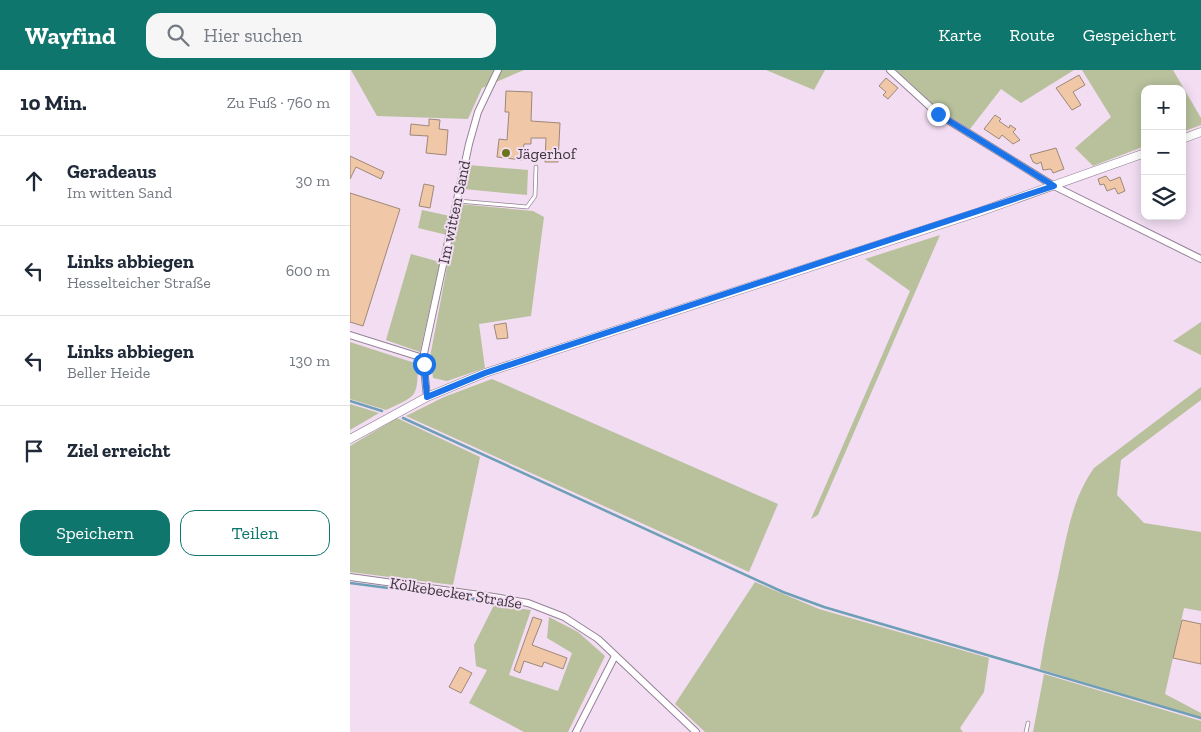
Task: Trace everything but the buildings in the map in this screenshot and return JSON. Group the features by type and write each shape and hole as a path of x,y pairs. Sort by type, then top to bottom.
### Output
{"street":[{"name":"Im witten Sand","path":"427,397 423,358 468,144 478,112 498,70"},
{"path":"890,70 938,114 1054,186 1201,259"},
{"path":"1186,138 1201,132"},
{"path":"350,439 427,397 462,382 1054,186 1141,154"},
{"path":"350,335 423,358"},
{"name":"Kölkebecker Straße","path":"350,577 528,603 564,617 598,639 696,732"},
{"path":"576,732 615,656"}],"lane":[{"path":"457,201 527,207 535,196 536,167"},
{"path":"1026,732 1028,724"}],"green space":[{"path":"351,70 524,70 482,88 468,119 377,116"},
{"path":"766,70 825,70 814,90"},
{"path":"896,70 1074,70 1021,103 1001,89 970,129 937,108"},
{"path":"1082,70 1173,70 1182,85 1141,85 1141,148 1093,166 1075,148 1111,117"},
{"path":"1186,92 1201,118 1201,125 1186,131"},
{"path":"468,165 528,170 527,195 464,189"},
{"path":"459,204 533,211 544,217 531,316 479,324 485,368 447,381 433,378 430,357"},
{"path":"422,210 450,216 447,235 418,228"},
{"path":"940,235 818,515 811,519 910,291 865,259"},
{"path":"411,254 440,262 420,352 386,340"},
{"path":"1201,322 1201,355 1173,341"},
{"path":"350,342 418,364 416,390 413,394 386,410 350,399"},
{"path":"492,379 778,504 749,572 406,416 444,397"},
{"path":"1201,387 1201,400 1121,460 1117,495 1144,523 1201,532 1201,611 1184,608 1165,694 1201,713 1201,719 1040,669 1068,531 1080,492 1094,468"},
{"path":"350,404 379,413 350,430"},
{"path":"397,418 480,457 453,585 350,572 350,446"},
{"path":"755,582 819,609 989,658 984,692 960,728 963,732 705,732 675,704"},
{"path":"494,605 531,610 509,675 558,691 572,653 547,638 549,617 578,632 605,656 568,732 524,732 469,703 487,670 476,666 474,645"},
{"path":"1044,674 1201,721 1201,732 1033,732"}],"waterway":[{"path":"350,401 382,411"},
{"path":"403,418 783,592 824,607 1201,718"},
{"path":"350,583 487,601"}],"place":[{"name":"Jägerhof","path":"506,153"}],"route":[{"path":"424,364 427,397 485,373 1054,186 938,114"}]}
